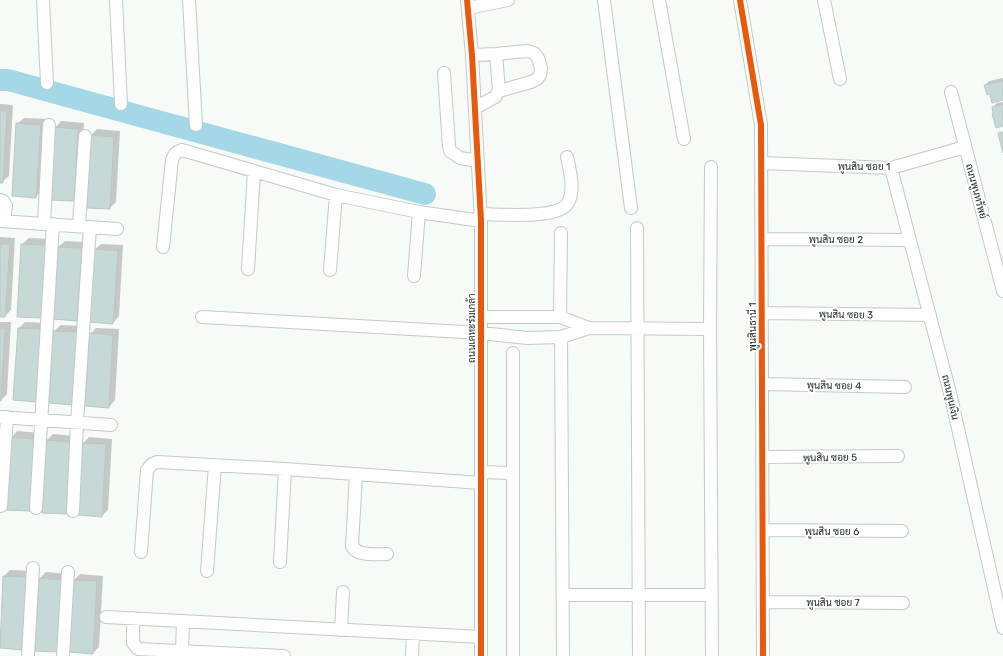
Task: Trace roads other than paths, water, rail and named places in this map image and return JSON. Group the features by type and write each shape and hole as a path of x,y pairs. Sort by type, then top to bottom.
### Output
{"street":[{"path":"43,0 47,83"},
{"path":"116,0 121,104"},
{"path":"189,0 196,125"},
{"path":"467,4 508,0"},
{"path":"604,0 631,208"},
{"path":"659,0 684,139"},
{"name":"พูนสินธานี 1","path":"740,0 760,120 763,384 763,656"},
{"path":"824,0 840,79"},
{"name":"ถนนเคหะร่มเกล้า","path":"467,4 472,55 481,218 481,656"},
{"path":"472,55 527,51 534,53 538,58 541,68 540,75 537,79 531,82 499,90"},
{"path":"475,108 495,97 499,90 496,54"},
{"path":"444,73 450,151 460,158 478,161"},
{"name":"ถนนพูนทรัพย์","path":"951,92 1003,291"},
{"path":"36,508 49,224 49,125"},
{"path":"73,511 84,226 85,136"},
{"name":"พูนสิน ซอย 1","path":"761,163 890,168 965,148"},
{"path":"164,247 172,160 173,156 177,152 185,150 336,195 419,212 481,218 544,214 557,212 564,208 568,202 571,182 567,157"},
{"path":"711,167 710,329 712,656"},
{"name":"ถนนพูนเงิน","path":"890,168 950,393 1000,603 1003,628"},
{"path":"248,269 254,171"},
{"path":"330,270 336,195"},
{"path":"0,200 6,206 2,221 117,229"},
{"path":"414,276 419,212"},
{"path":"637,228 639,656"},
{"path":"560,317 561,233"},
{"name":"พูนสิน ซอย 2","path":"762,239 910,240"},
{"name":"พูนสิน ซอย 3","path":"762,313 930,315"},
{"path":"202,317 481,333 527,338 561,337 589,328 710,329"},
{"path":"481,317 560,317 589,328"},
{"path":"546,318 546,338"},
{"path":"561,337 563,656"},
{"path":"513,353 513,656"},
{"name":"พูนสิน ซอย 4","path":"763,384 905,387"},
{"path":"1,506 3,417 110,425"},
{"name":"พูนสิน ซอย 5","path":"762,457 898,456"},
{"path":"141,552 147,470 150,466 157,462 356,474 481,477 512,473"},
{"path":"207,571 215,465"},
{"path":"280,562 285,469"},
{"path":"356,474 352,546 357,552 387,554"},
{"name":"พูนสิน ซอย 6","path":"763,530 902,531"},
{"path":"28,656 33,568"},
{"path":"63,656 68,572"},
{"path":"341,630 343,592"},
{"path":"563,595 712,595"},
{"name":"พูนสิน ซอย 7","path":"763,602 903,603"},
{"path":"106,617 413,634 481,636"},
{"path":"133,618 133,643 138,648 284,656"},
{"path":"182,651 183,621"},
{"path":"412,656 413,634"}],"waterway":[{"path":"0,80 8,80 425,194"}]}
